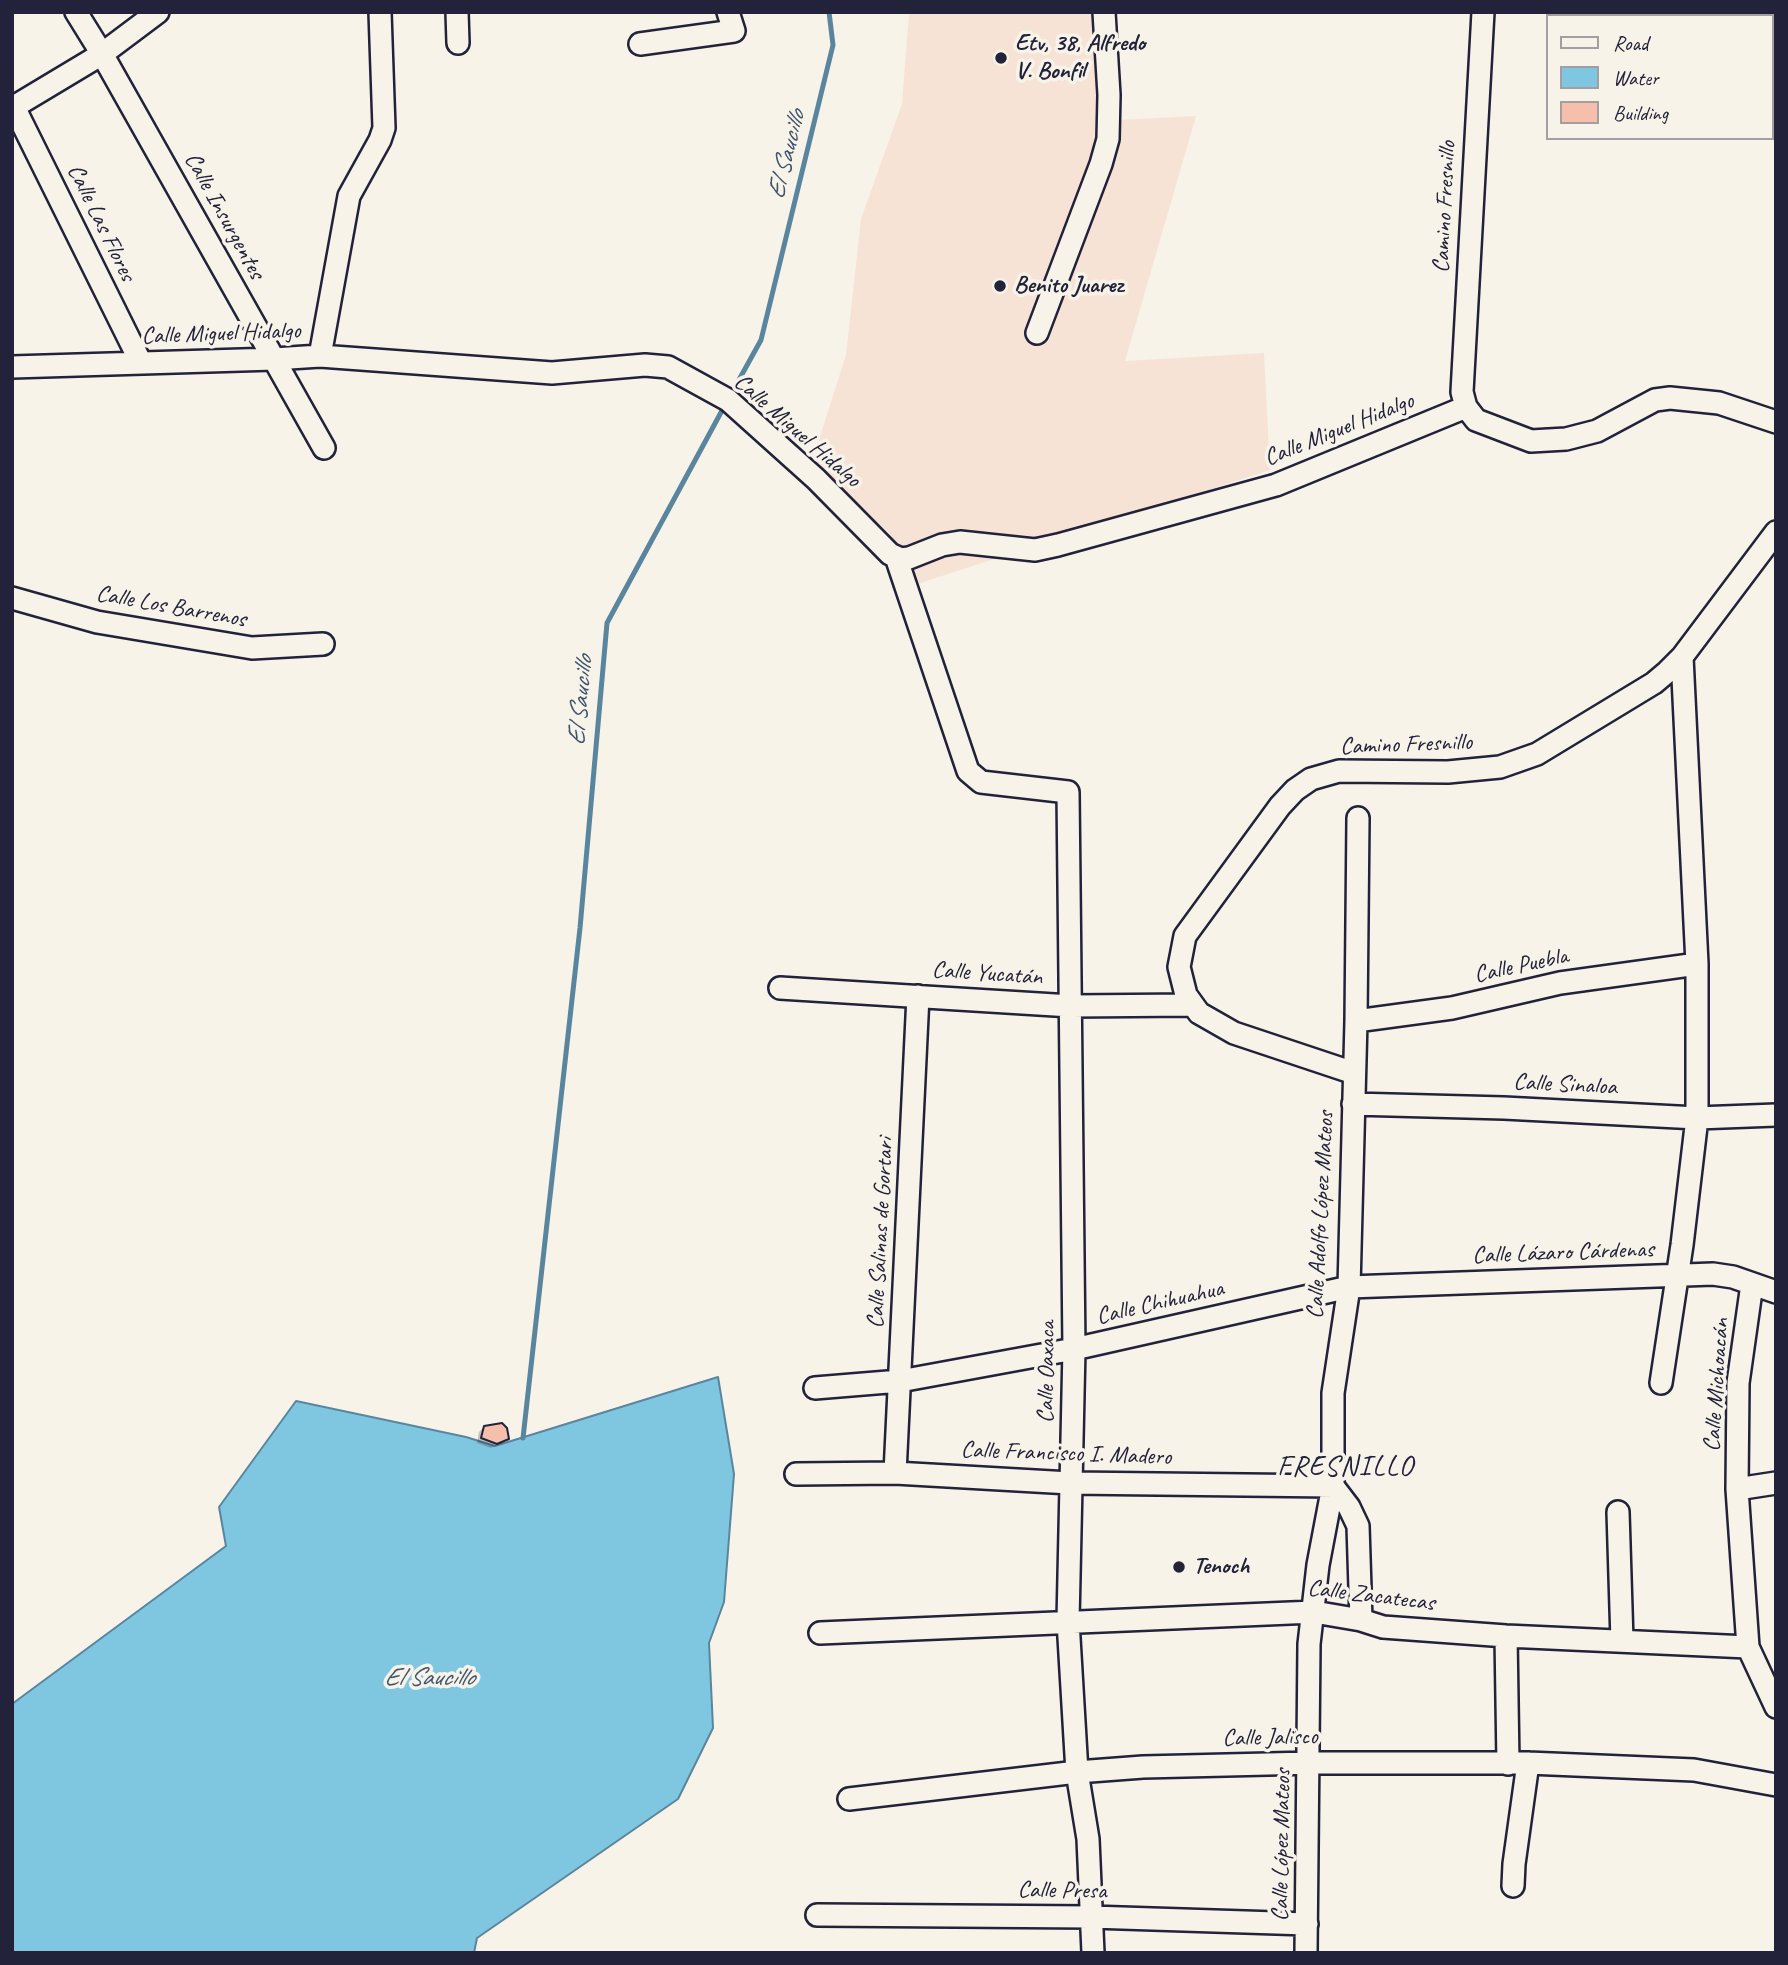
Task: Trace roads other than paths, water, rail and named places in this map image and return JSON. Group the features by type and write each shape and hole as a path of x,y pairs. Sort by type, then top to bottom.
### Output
{"street":[{"name":"Calle Insurgentes","path":"76,12 324,448"},
{"path":"13,107 102,54 158,12"},
{"path":"320,356 349,196 380,141 384,128 380,12"},
{"path":"457,12 458,43"},
{"path":"1037,333 1108,139 1109,95 1104,12"},
{"name":"Camino Fresnillo","path":"1466,407 1461,392 1483,12"},
{"path":"640,44 731,22"},
{"name":"Calle Las Flores","path":"13,107 141,363"},
{"name":"Calle Miguel Hidalgo","path":"12,367 320,356 552,373 645,365 668,367 728,400 816,479 896,557 909,558 942,545 961,542 1035,550 1058,545 1276,485 1466,407"},
{"path":"1466,407 1476,420 1531,441 1566,439 1597,431 1655,400 1670,398 1719,403 1776,422"},
{"name":"Camino Fresnillo","path":"1192,1005 1186,995 1179,967 1185,936 1280,806 1295,790 1311,779 1339,771 1448,772 1500,767 1536,754 1654,683 1682,657 1776,532"},
{"name":"Calle Oaxaca","path":"896,557 968,771 981,782 1068,792 1074,1349 1068,1621 1077,1772 1088,1839 1093,1953"},
{"name":"Calle Los Barrenos","path":"12,598 97,622 252,648 323,644"},
{"path":"1661,1383 1697,1118 1697,964 1682,657"},
{"name":"Calle Adolfo López Mateos","path":"1314,1612 1318,1565 1333,1486 1333,1393 1349,1287 1358,818"},
{"name":"Calle Puebla","path":"1356,1021 1452,1008 1560,983 1697,964"},
{"name":"Calle Yucatán","path":"780,988 1071,1006 1192,1005"},
{"name":"Calle Salinas de Gortari","path":"895,1473 918,996"},
{"path":"1192,1005 1208,1019 1234,1033 1354,1073"},
{"name":"Calle Sinaloa","path":"1353,1104 1504,1108 1697,1118 1776,1115"},
{"name":"Calle Lázaro Cárdenas","path":"1349,1287 1713,1274 1733,1277 1776,1292"},
{"name":"Calle Michoacán","path":"1748,1647 1737,1489 1738,1383 1752,1284"},
{"name":"Calle Chihuahua","path":"815,1388 900,1381 1074,1349 1349,1287"},
{"name":"Calle Francisco I. Madero","path":"796,1475 895,1473 1070,1483 1333,1486"},
{"path":"1737,1489 1776,1483"},
{"path":"1333,1486 1349,1507 1358,1526 1361,1620"},
{"path":"1618,1512 1622,1642"},
{"name":"Calle Zacatecas","path":"820,1633 1314,1612 1361,1620 1383,1627 1506,1636 1748,1647"},
{"name":"Calle López Mateos","path":"1307,1953 1309,1644 1314,1612"},
{"path":"1506,1636 1518,1763 1513,1886"},
{"path":"1748,1647 1776,1707"},
{"name":"Calle Jalisco","path":"849,1798 1077,1772 1143,1767 1310,1763 1518,1763 1694,1770 1776,1785"},
{"name":"Calle Presa","path":"817,1915 1091,1917 1307,1924"}],"water":[{"name":"El Saucillo","path":"718,1377 734,1474 724,1602 709,1643 713,1728 678,1799 477,1938 474,1953 12,1953 12,1704 226,1546 219,1507 296,1401 466,1437 495,1446"}],"waterway":[{"name":"El Saucillo","path":"730,396 761,340 833,45 829,12"},
{"name":"El Saucillo","path":"523,1438 580,928 607,623 725,405"}],"place":[{"name":"Etv, 38, Alfredo V. Bonfil","path":"1001,58"},
{"name":"Benito Juarez","path":"1000,286"},
{"name":"Tenoch","path":"1179,1567"}],"district":[{"name":"FRESNILLO","path":"1346,1468"}]}
